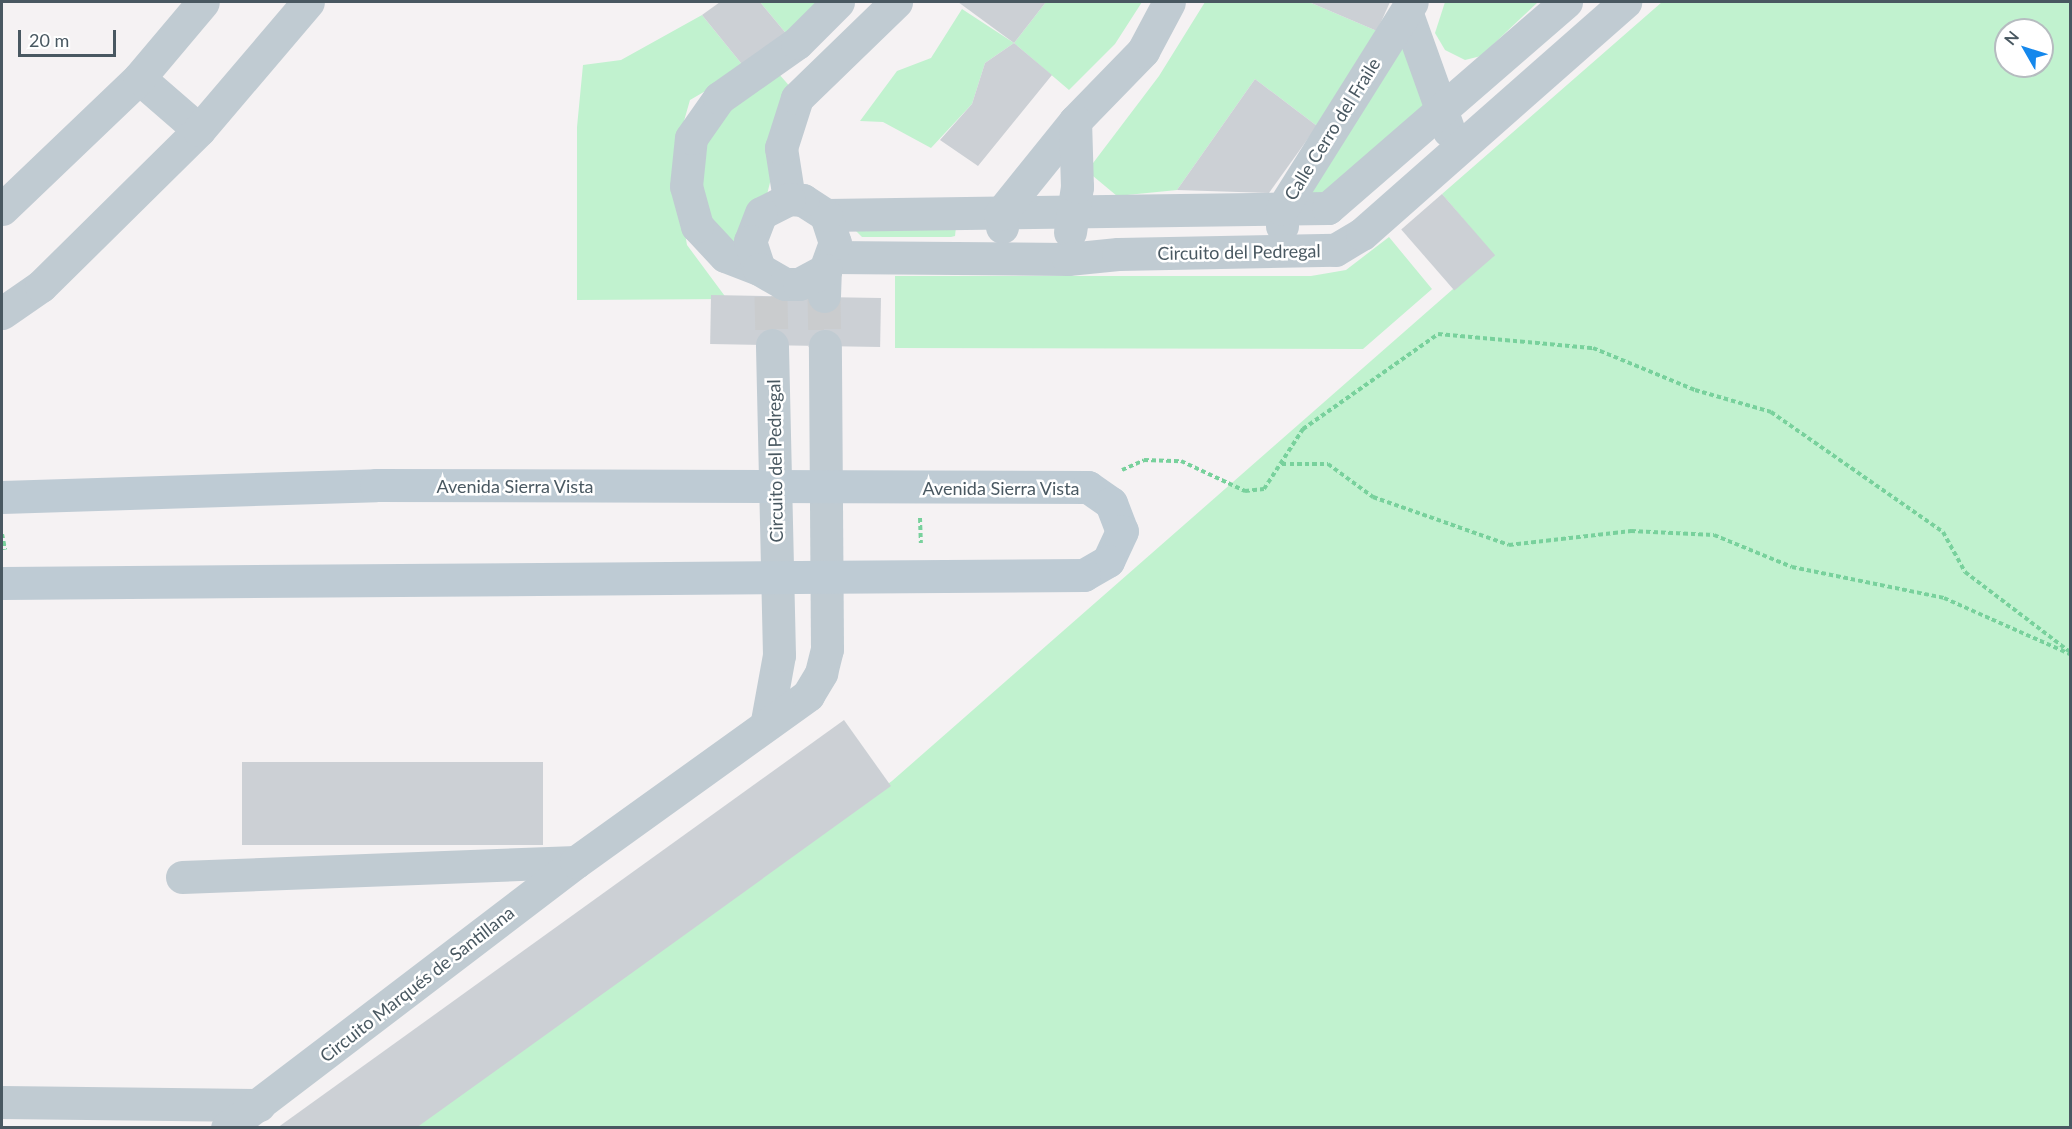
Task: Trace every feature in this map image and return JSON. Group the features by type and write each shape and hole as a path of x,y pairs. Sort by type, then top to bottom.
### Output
{"main road":[{"name":"Avenida Sierra Vista","path":"2,497 376,485 776,488 1088,487 1112,503 1122,531 1108,561 1084,575 826,579 778,577 2,583"}],"street":[{"path":"2,209 139,78 203,2"},
{"path":"2,313 41,286 199,130 308,2"},
{"path":"767,282 750,241 753,225 761,213 789,199 803,200 826,215 833,228 827,274 799,284 767,282 725,256 709,242 697,225 686,186 691,138 703,118 720,98 797,43 838,2"},
{"path":"789,199 781,148 807,87 896,2"},
{"path":"1005,257 1000,214 1075,121 1143,51 1169,2"},
{"path":"826,215 1328,208 1566,2"},
{"name":"Circuito del Pedregal","path":"827,274 1005,257 1068,259 1118,254 1335,250 1362,234 1625,2"},
{"name":"Calle Cerro del Fraile","path":"1409,8 1455,152"},
{"name":"Calle Cerro del Fraile","path":"1283,252 1282,209 1409,8"},
{"path":"797,43 807,87"},
{"path":"766,66 784,71 807,87"},
{"path":"139,78 199,130"},
{"path":"1068,259 1071,211 1077,186 1075,121"},
{"name":"Circuito del Pedregal","path":"772,345 778,577"},
{"path":"825,346 826,579"},
{"path":"767,721 779,655 778,577"},
{"name":"Circuito Marqués de Santillana","path":"227,1128 259,1106 576,862 767,721 790,711 808,695 821,673 826,649 826,579"},
{"path":"182,877 576,862"},
{"path":"2,1102 259,1106"}],"path":[{"path":"1088,487 1144,460 1162,460 1181,461 1245,491 1264,489 1303,429 1438,334 1593,348 1695,390 1771,412 1943,532 1965,572 2070,653"},
{"path":"1281,464 1328,464 1373,497 1509,545 1631,531 1714,535 1792,567 1944,598 2070,653"},
{"path":"919,487 922,577"}],"green space":[{"path":"760,2 821,2 789,37"},
{"path":"1046,2 1142,2 1115,44 1069,90 1014,43"},
{"path":"1205,2 1309,2 1377,31 1317,126 1255,79 1177,190 1117,196 1087,171 1159,76"},
{"path":"1445,2 1538,2 1481,56 1465,60 1445,50 1435,33"},
{"path":"1662,2 2070,2 2070,1127 403,1128 892,781 1493,254 1442,194"},
{"path":"962,9 1014,43 985,63 972,104 931,148 883,122 860,121 897,71 931,58"},
{"path":"702,15 745,68 690,100 678,142 677,188 687,245 727,299 577,300 577,127 583,65 621,60"},
{"path":"1405,18 1436,112 1329,206 1282,208"},
{"path":"778,73 793,90 751,259 703,221 702,128"},
{"path":"956,227 955,236 951,237 862,237 856,231"},
{"path":"1389,237 1432,289 1363,349 895,348 895,276 1311,276 1346,270"}],"building":[{"path":"720,2 760,2 789,37 745,68 702,15"},
{"path":"958,2 1046,2 1014,43"},
{"path":"1309,2 1390,2 1377,31"},
{"path":"1014,43 1052,75 978,166 940,140 972,104 985,63"},
{"path":"1255,79 1317,126 1269,193 1177,190"},
{"path":"1442,194 1495,255 1454,291 1401,229"},
{"path":"711,295 881,298 880,347 710,344"},
{"path":"844,720 891,786 654,957 416,1128 277,1128"},
{"path":"242,762 543,762 543,845 242,845"}],"tunnel":[{"path":"771,296 772,345"},
{"path":"824,296 825,346"}]}
